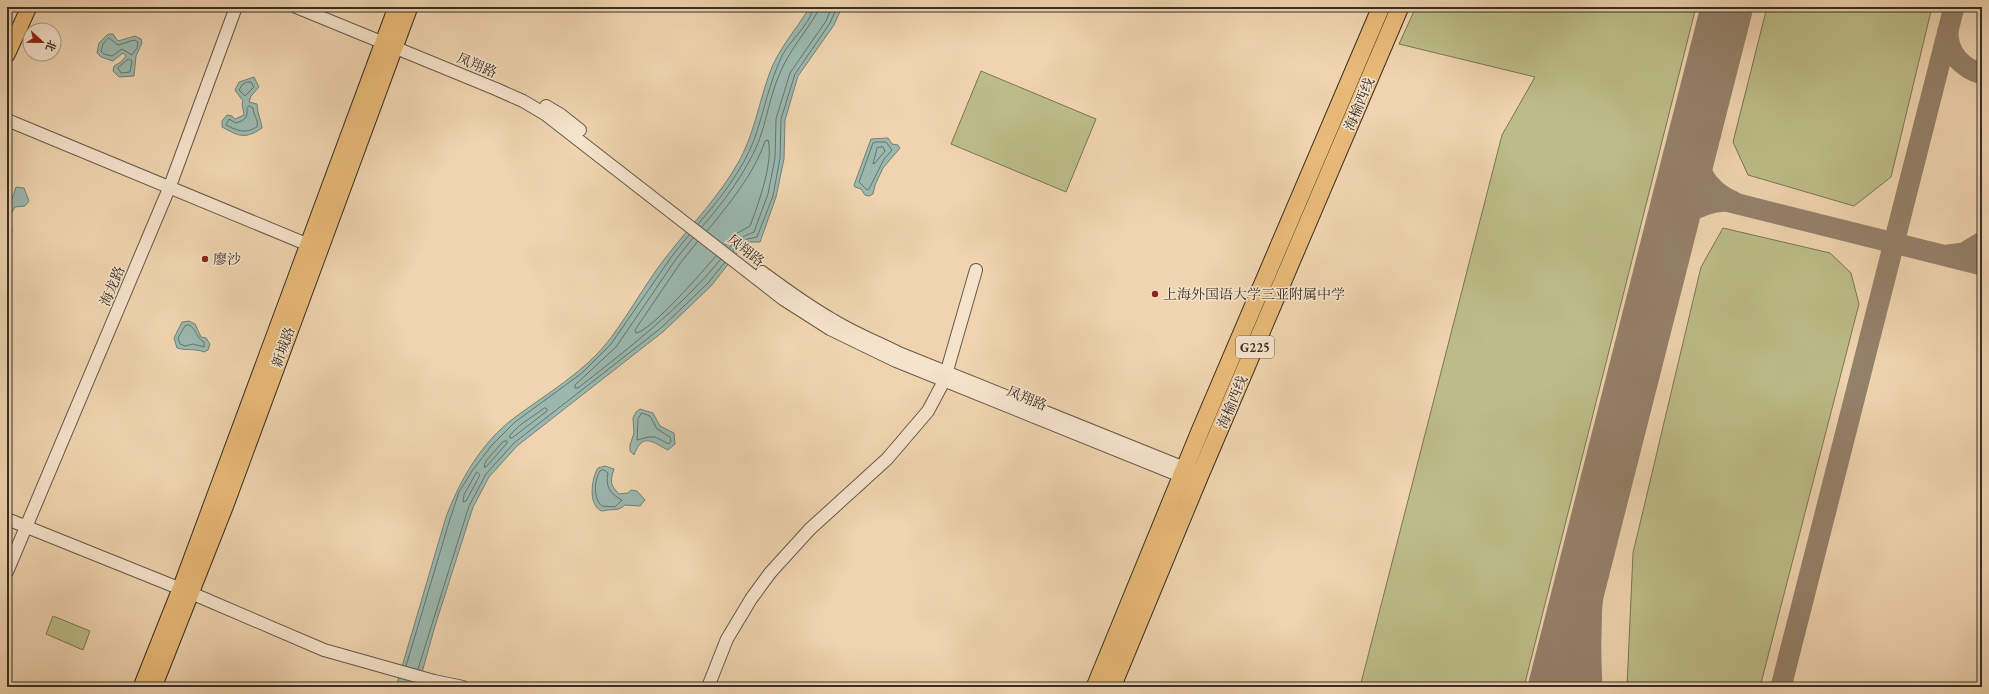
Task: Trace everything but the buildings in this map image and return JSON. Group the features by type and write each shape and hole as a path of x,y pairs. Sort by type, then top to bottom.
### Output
{"highway":[{"name":"海榆西线","path":"1112,687 1191,476 1381,7"},
{"name":"海榆西线","path":"1095,687 1191,476 1400,7"}],"main road":[{"path":"7,55 29,7"},
{"name":"新城路","path":"390,42 396,7"},
{"name":"新城路","path":"141,687 226,505 313,247 390,42 410,7"},
{"name":"新城路","path":"154,687 185,591"}],"street":[{"name":"海龙路","path":"7,572 170,186 236,7"},
{"name":"凤翔路","path":"296,7 390,42"},
{"name":"凤翔路","path":"314,7 516,98 545,114 738,258 834,321 946,377 1191,476"},
{"path":"7,120 170,186 313,247"},
{"path":"708,687 727,639 751,599 770,573 810,529 888,459 928,411 946,377 976,270"},
{"path":"7,519 185,591 324,650 434,682 463,687"}],"green space":[{"path":"1416,7 1696,7 1524,687 1360,687 1502,135 1535,77 1399,44"},
{"path":"1767,7 1932,7 1891,177 1854,206 1748,175 1733,142"},
{"path":"981,71 1096,119 1066,192 951,144"},
{"path":"1723,228 1830,253 1851,273 1859,304 1760,687 1627,687 1633,553 1701,267"},
{"path":"53,616 90,631 83,650 46,634"}],"water":[{"path":"810,7 842,7 834,25 798,76 785,120 784,159 776,197 760,242 750,242 741,248 711,286 664,331 517,446 489,477 473,507 435,626 418,687 396,687 446,517 465,476 491,439 502,428 565,382 600,351 618,328 662,262 723,186 744,152 774,63 783,46"},
{"path":"108,34 113,34 118,41 135,36 141,39 142,43 136,56 134,76 119,77 113,71 114,66 121,62 126,56 123,53 113,61 101,57 97,53 99,43"},
{"path":"254,77 259,87 251,96 249,102 257,104 262,128 256,132 246,135 233,133 222,127 222,121 227,115 232,116 235,119 244,115 242,104 243,101 235,90 239,82"},
{"path":"888,138 892,144 898,145 900,148 883,168 875,185 873,194 869,196 865,195 861,189 855,187 854,185 871,139"},
{"path":"16,187 24,188 29,201 25,206 15,207 11,214 12,233 7,233 7,205 10,205"},
{"path":"189,321 195,324 201,337 206,338 210,344 208,350 204,352 177,348 174,338 182,322"},
{"path":"640,409 653,413 660,426 674,433 675,444 668,450 653,442 645,441 637,448 634,455 630,451 630,445 634,433 633,418 636,412"},
{"path":"605,466 614,469 612,485 616,491 619,494 628,493 631,490 637,491 645,500 640,506 625,505 619,509 602,511 597,508 594,503 592,491 594,477 598,468"}],"taxiway":[{"path":"1781,687 1954,7"},
{"path":"1948,31 1948,39 1953,53 1962,64 1982,74"},
{"path":"1696,131 1696,154 1702,174 1715,190 1734,202"},
{"path":"1666,247 1675,228 1688,214 1705,205 1726,201 1982,265"},
{"path":"1948,255 1964,253 1982,242"},
{"path":"1592,687 1591,636 1593,586 1598,535 1606,484"}],"runway":[{"path":"1554,687 1727,7"}],"place":[{"name":"廖沙","path":"205,259"},
{"name":"上海外国语大学三亚附属中学","path":"1155,294"}]}
